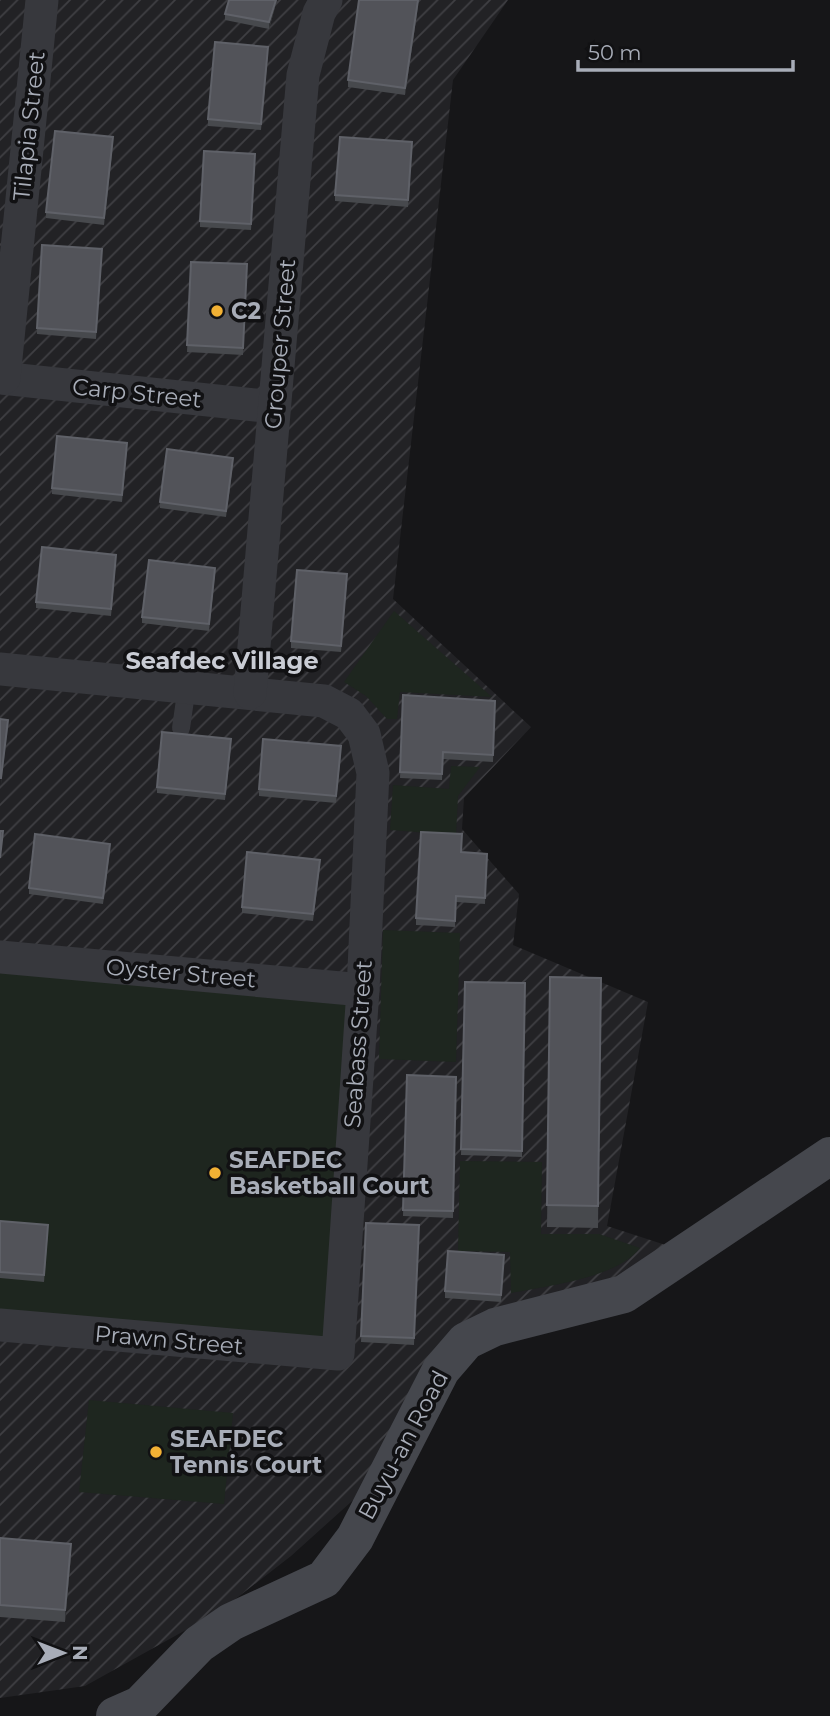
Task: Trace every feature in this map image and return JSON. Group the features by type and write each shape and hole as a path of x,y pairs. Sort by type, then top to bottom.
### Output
{"street":[{"name":"Tilapia Street","path":"2,378 42,0"},
{"name":"Grouper Street","path":"250,693 303,75 319,13 326,0"},
{"name":"Carp Street","path":"2,378 274,407"},
{"path":"0,669 250,693"},
{"name":"Seabass Street","path":"250,693 324,701 349,714 364,734 373,773 363,990 338,1354"},
{"name":"Oyster Street","path":"0,957 363,990"},
{"name":"Buyu-an Road","path":"115,1716 140,1705 199,1644 231,1622 324,1579 355,1538 441,1370 466,1341 495,1327 625,1294 830,1156"},
{"name":"Prawn Street","path":"0,1325 338,1354"}],"lane":[{"path":"181,728 187,686"}],"shaded area":[{"path":"0,0 508,0 453,80 393,599 531,727 464,798 462,829 519,894 513,945 648,1002 607,1226 681,1250 607,1293 489,1318 361,1493 291,1556 220,1611 85,1686 0,1698"},
{"path":"394,611 492,697 400,692 397,719 387,719 366,696 344,682"},
{"path":"451,766 480,767 458,796 456,835 390,830 393,785 449,789"},
{"path":"383,930 460,933 456,1062 379,1059"},
{"path":"0,963 354,996 331,1347 0,1317"},
{"path":"460,1161 542,1162 541,1234 599,1234 640,1248 615,1267 599,1274 511,1293 510,1252 458,1251"},
{"name":"SEAFDEC Tennis Court","path":"89,1400 233,1413 224,1504 79,1492"}],"building":[{"path":"229,0 276,0 269,22 225,14"},
{"path":"359,0 418,0 405,88 348,80"},
{"path":"215,42 268,47 261,124 208,119"},
{"path":"55,131 113,137 104,218 46,212"},
{"path":"340,137 412,142 408,200 335,195"},
{"path":"204,151 255,154 251,224 200,221"},
{"path":"42,245 102,249 96,332 37,328"},
{"name":"C2","path":"191,262 247,264 243,348 187,345"},
{"path":"57,436 127,443 122,495 52,488"},
{"path":"167,449 233,458 226,511 160,502"},
{"path":"42,547 116,555 111,609 36,602"},
{"path":"149,560 215,568 209,624 142,617"},
{"path":"297,570 347,574 341,646 291,641"},
{"path":"403,695 495,701 493,755 443,752 442,774 400,772"},
{"path":"0,719 8,720 1,778 0,778"},
{"path":"162,732 231,739 225,794 157,787"},
{"path":"263,739 341,746 336,796 259,789"},
{"path":"0,831 3,831 0,858"},
{"path":"421,832 462,834 461,852 487,854 485,898 456,896 455,921 416,918"},
{"path":"35,834 110,844 103,898 29,888"},
{"path":"247,852 320,860 313,914 242,907"},
{"path":"550,977 601,978 598,1206 547,1205"},
{"path":"465,982 525,983 522,1151 461,1149"},
{"path":"407,1075 456,1077 453,1211 403,1210"},
{"path":"0,1221 48,1225 44,1275 0,1272"},
{"path":"366,1223 419,1225 414,1338 361,1336"},
{"path":"448,1251 504,1255 501,1295 445,1291"},
{"path":"0,1538 71,1544 65,1610 0,1605"}],"place":[{"name":"C2","path":"217,311"},
{"name":"SEAFDEC Basketball Court","path":"215,1173"},
{"name":"SEAFDEC Tennis Court","path":"156,1452"}],"district":[{"name":"Seafdec Village","path":"222,661"}]}
